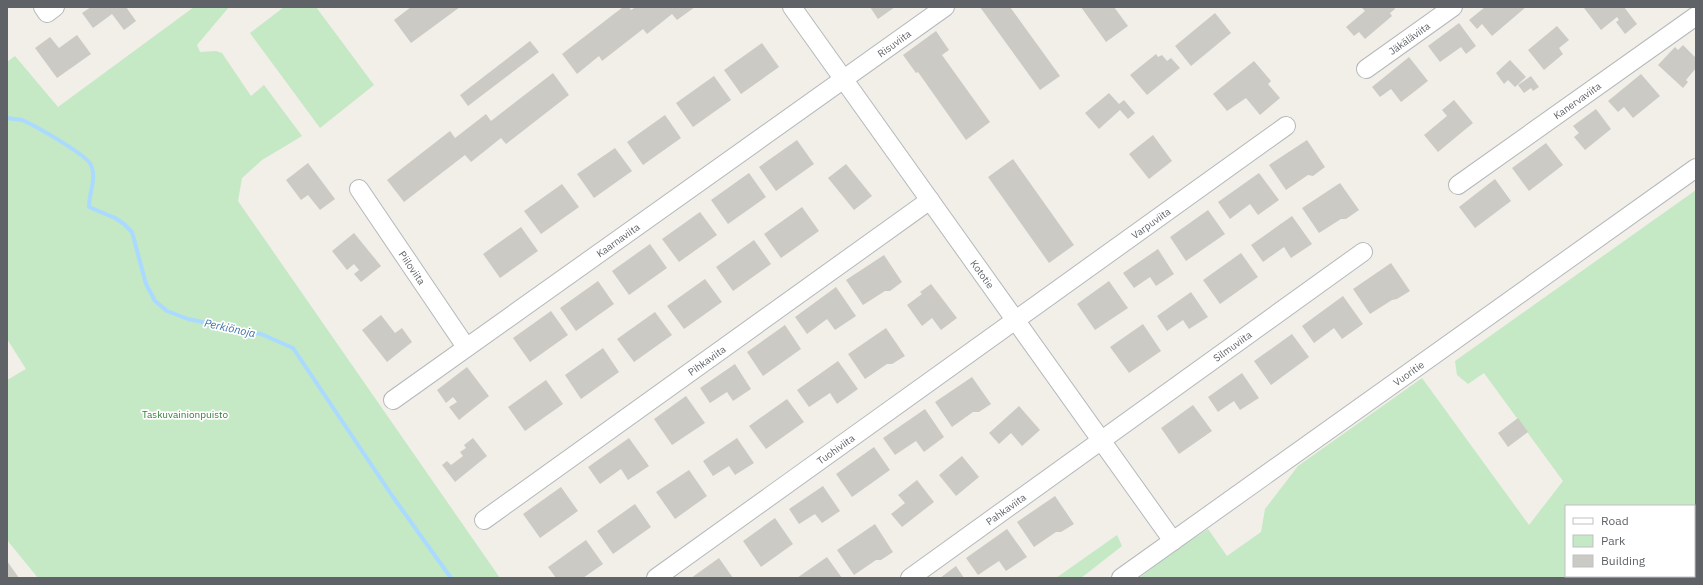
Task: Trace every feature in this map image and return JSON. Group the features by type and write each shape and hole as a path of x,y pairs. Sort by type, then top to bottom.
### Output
{"street":[{"name":"Kototie","path":"792,7 1173,541"},
{"name":"Risuviita","path":"844,79 945,7"},
{"name":"Jäkäläviita","path":"1366,69 1433,13 1453,7"},
{"name":"Kanervaviita","path":"1458,185 1696,16"},
{"name":"Kaarnaviita","path":"392,400 844,79"},
{"name":"Varpuviita","path":"1016,321 1286,126"},
{"name":"Vuoritie","path":"1121,578 1696,168"},
{"name":"Piiloviita","path":"359,189 466,347"},
{"name":"Pihkaviita","path":"484,520 930,200"},
{"name":"Silmuviita","path":"1101,441 1363,252"},
{"name":"Tuohiviita","path":"656,578 1016,321"},
{"name":"Pahkaviita","path":"910,578 1101,441"}],"green space":[{"name":"Taskuvainionpuisto","path":"194,7 229,7 197,45 200,52 216,51 222,53 251,96 264,85 302,136 262,160 242,178 238,201 500,578 38,578 7,540 7,380 26,369 7,339 7,62 15,56 58,107"},
{"path":"284,7 316,7 374,85 320,128 250,33"},
{"path":"1696,190 1696,578 1139,578 1174,551 1208,529 1227,556 1261,532 1265,509 1298,466 1422,378 1529,525 1563,481 1484,373 1468,384 1457,375 1455,361"},
{"path":"1117,535 1122,546 1081,578 1056,578"}],"building":[{"path":"91,7 126,7 136,21 124,30 112,14 93,28 82,13"},
{"path":"411,7 460,7 411,43 394,20"},
{"path":"623,7 629,7 631,10 636,7 695,7 677,20 672,14 647,34 643,29 602,61 599,56 577,74 562,54"},
{"path":"870,7 895,7 878,19"},
{"path":"980,7 1010,7 1060,76 1040,90"},
{"path":"1081,7 1114,7 1128,26 1106,42"},
{"path":"1361,7 1394,7 1395,9 1390,13 1392,16 1365,39 1359,32 1354,36 1346,27 1365,11"},
{"path":"1485,7 1526,7 1492,36 1482,24 1477,29 1469,20"},
{"path":"1624,7 1637,24 1625,34 1616,22 1619,20 1617,17 1601,30 1584,8"},
{"path":"1215,13 1231,33 1191,66 1175,46"},
{"path":"1459,23 1476,46 1466,54 1461,47 1440,62 1428,46"},
{"path":"1557,26 1569,40 1559,48 1563,54 1544,70 1528,50"},
{"path":"936,31 949,50 942,55 990,122 966,140 918,72 916,73 903,55"},
{"path":"77,35 91,54 57,78 35,48 50,37 59,48"},
{"path":"530,41 539,52 468,106 460,95"},
{"path":"762,43 779,67 741,94 724,70"},
{"path":"1683,45 1696,58 1696,68 1686,80 1688,82 1683,88 1658,65 1675,47 1678,50"},
{"path":"1156,54 1158,57 1162,55 1167,61 1171,58 1180,68 1147,95 1130,75"},
{"path":"1409,57 1428,81 1401,102 1391,89 1380,97 1372,87"},
{"path":"1510,60 1526,77 1515,87 1508,80 1504,84 1496,73"},
{"path":"1254,61 1271,81 1268,84 1280,98 1260,115 1246,98 1227,111 1213,94"},
{"path":"553,73 569,95 506,144 501,138 471,162 465,155 404,202 387,180 450,131 455,138 486,114 491,121"},
{"path":"1641,74 1660,96 1633,118 1624,107 1618,112 1608,101"},
{"path":"714,76 731,100 693,127 676,103"},
{"path":"1531,76 1539,87 1533,91 1531,88 1524,93 1518,85"},
{"path":"1109,93 1119,104 1124,100 1135,113 1128,119 1120,110 1099,129 1085,113"},
{"path":"1454,100 1473,123 1438,152 1424,135 1447,116 1442,110"},
{"path":"1596,109 1611,129 1585,150 1574,137 1579,133 1573,126"},
{"path":"665,115 681,138 643,165 627,142"},
{"path":"1153,135 1172,161 1149,179 1129,154"},
{"path":"797,140 814,164 776,191 759,167"},
{"path":"1307,140 1325,167 1313,176 1308,175 1286,190 1269,165"},
{"path":"1546,143 1563,165 1529,191 1512,168"},
{"path":"615,148 632,171 594,198 577,174"},
{"path":"1013,159 1074,245 1049,263 988,177"},
{"path":"308,163 335,199 320,210 308,195 301,200 286,180"},
{"path":"846,164 872,196 854,210 828,178"},
{"path":"749,173 766,197 728,224 711,200"},
{"path":"1259,173 1279,200 1258,215 1250,204 1230,219 1218,202"},
{"path":"1495,179 1511,201 1475,228 1459,207"},
{"path":"1340,183 1359,210 1346,219 1341,219 1319,233 1302,208"},
{"path":"562,184 579,207 541,234 524,211"},
{"path":"802,207 819,231 781,258 764,234"},
{"path":"1208,210 1225,234 1186,261 1170,237"},
{"path":"700,212 717,235 679,262 662,239"},
{"path":"1292,216 1312,244 1291,258 1284,247 1263,262 1251,245"},
{"path":"521,227 538,251 500,278 483,254"},
{"path":"354,233 381,266 361,282 354,274 359,270 354,264 347,270 332,251"},
{"path":"754,240 771,264 733,291 716,267"},
{"path":"650,244 667,268 629,295 612,271"},
{"path":"1158,249 1174,274 1156,286 1150,277 1134,288 1123,273"},
{"path":"1241,253 1258,277 1220,304 1203,280"},
{"path":"884,255 902,282 890,291 885,291 863,305 846,280"},
{"path":"1391,263 1410,291 1370,314 1353,289"},
{"path":"705,279 722,302 684,329 667,306"},
{"path":"598,281 614,304 576,331 560,308"},
{"path":"1109,281 1128,308 1095,330 1077,304"},
{"path":"931,284 957,318 941,330 932,318 922,326 907,305 922,294 920,292"},
{"path":"836,287 856,316 835,330 827,319 807,334 795,317"},
{"path":"1191,292 1208,317 1189,329 1183,320 1167,331 1157,316"},
{"path":"1343,296 1363,324 1342,339 1334,328 1314,343 1302,326"},
{"path":"551,311 568,335 530,362 513,338"},
{"path":"655,312 672,335 634,362 617,339"},
{"path":"381,315 395,333 402,328 412,342 387,362 362,330"},
{"path":"1143,324 1161,351 1129,373 1110,347"},
{"path":"785,325 801,349 763,376 747,352"},
{"path":"886,328 905,356 892,364 887,364 865,379 848,354"},
{"path":"1292,334 1309,357 1271,385 1254,361"},
{"path":"603,348 619,372 581,399 565,375"},
{"path":"838,361 858,389 837,404 830,393 809,407 797,390"},
{"path":"735,364 751,389 733,401 727,392 710,403 700,388"},
{"path":"467,367 489,396 459,420 449,407 457,402 453,397 446,403 437,390"},
{"path":"1242,373 1259,398 1240,410 1234,401 1218,412 1208,397"},
{"path":"972,377 991,404 979,412 973,412 952,427 935,402"},
{"path":"546,380 563,404 525,431 508,407"},
{"path":"686,396 705,423 672,445 654,419"},
{"path":"787,399 804,422 766,449 749,426"},
{"path":"1193,405 1212,431 1179,454 1161,428"},
{"path":"1019,406 1040,430 1022,446 1011,433 999,444 989,433"},
{"path":"925,409 944,437 924,452 916,441 895,455 883,438"},
{"path":"1518,418 1528,432 1508,447 1498,433"},
{"path":"473,438 487,456 455,482 442,465 447,461 451,465 463,456 460,452 466,448 464,445"},
{"path":"629,438 649,466 628,480 621,469 600,484 588,467"},
{"path":"737,438 754,463 735,475 729,466 713,476 703,461"},
{"path":"874,447 890,470 852,497 836,474"},
{"path":"962,456 979,477 956,496 939,475"},
{"path":"689,470 707,496 675,519 656,492"},
{"path":"917,480 934,502 902,527 891,514 905,503 898,495"},
{"path":"823,486 840,511 822,523 815,514 799,524 789,509"},
{"path":"561,487 578,511 540,538 523,514"},
{"path":"1055,496 1074,524 1061,532 1056,532 1034,547 1017,522"},
{"path":"635,504 651,527 613,554 597,531"},
{"path":"775,518 793,544 761,567 743,541"},
{"path":"875,524 893,552 881,560 876,560 854,575 837,550"},
{"path":"1007,529 1027,557 1006,571 999,561 978,575 966,558"},
{"path":"586,540 603,564 583,578 556,578 548,567"},
{"path":"827,557 842,578 797,578"},
{"path":"719,558 733,578 691,578"},
{"path":"7,561 19,578 7,578"},
{"path":"956,566 964,578 940,578"}],"waterway":[{"name":"Perkiönoja","path":"7,118 22,120 28,123 60,141 87,160 93,170 89,207 115,218 132,232 146,284 155,301 167,311 188,319 261,334 293,348 393,497 451,578"}]}
